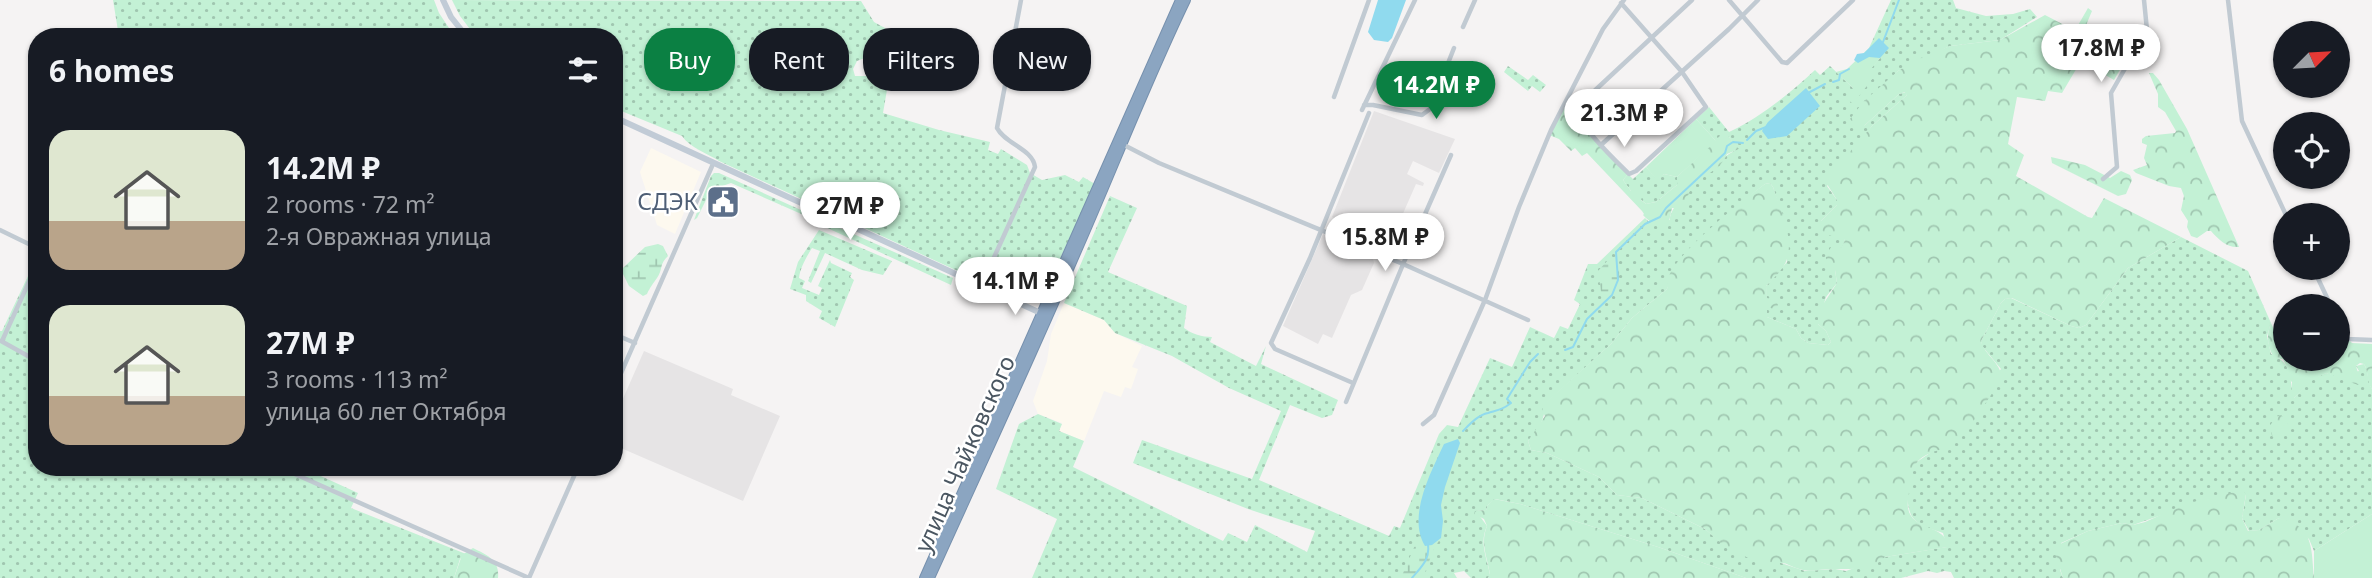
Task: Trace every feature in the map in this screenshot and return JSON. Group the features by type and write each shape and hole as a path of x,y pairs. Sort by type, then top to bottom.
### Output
{"highway":[{"name":"улица Чайковского","path":"930,578 1180,0"},
{"name":"улица Чайковского","path":"924,578 1101,196 1121,144 1186,0"}],"street":[{"path":"443,0 460,28"},
{"path":"981,287 1035,165 1031,158 997,128 1021,0"},
{"path":"1334,97 1369,0"},
{"path":"1415,0 1363,108 1373,105 1423,115 1430,109 1454,48"},
{"path":"1463,27 1475,0"},
{"path":"1576,108 1692,0"},
{"path":"1729,0 1783,62 1787,63 1853,0"},
{"path":"1602,144 1758,0"},
{"path":"2103,180 2117,167 2118,159 2114,144 2111,93 2147,30 2144,0"},
{"path":"2228,0 2242,121 2280,203"},
{"path":"1423,424 1434,415 1485,300 1550,130 1603,29 1622,1 1682,72 1706,107 1629,174 1577,115 1576,108"},
{"path":"1564,106 1576,108"},
{"path":"1353,383 1275,349 1272,345 1322,230 1368,113"},
{"path":"623,121 1045,315"},
{"path":"1121,144 1159,163 1403,264 1528,320"},
{"path":"1346,402 1451,155"},
{"path":"623,369 713,164"},
{"path":"0,230 28,244"},
{"path":"28,283 1,340 28,355"},
{"path":"623,338 635,343"},
{"path":"2350,339 2372,340"},
{"path":"299,476 529,578 574,476"}],"shaded area":[{"path":"1374,111 1455,139 1439,173 1413,161 1407,174 1424,183 1423,186 1416,184 1390,243 1332,217"},
{"path":"651,148 701,172 675,234 657,225 640,172"},
{"path":"1323,234 1372,254 1374,263 1362,290 1351,295 1332,338 1323,334 1318,344 1283,326"},
{"path":"1064,303 1104,320 1115,333 1142,346 1132,367 1138,369 1131,389 1125,387 1121,397 1104,391 1084,441 1059,431 1062,423 1038,414 1033,401 1047,361 1051,334"},
{"path":"644,351 733,389 731,395 780,416 743,501 623,449 623,399"}],"green space":[{"path":"113,0 434,0 449,28 118,28"},
{"path":"452,0 861,1 874,22 885,28 863,28 863,59 857,61 853,69 855,76 863,76 863,91 887,91 883,113 990,142 988,150 998,154 1001,149 1027,165 1030,173 1042,180 1065,175 1079,182 1083,177 1095,184 1042,297 1036,303 1025,302 719,161 694,147 682,136 623,112 623,28 469,28"},
{"path":"1891,0 1953,0 1956,8 1986,16 2013,14 2030,9 2037,17 2000,40 1950,46 1898,71 1882,88 1864,126 1899,94 1906,92 1907,95 1872,126 1827,186 1837,200 1837,205 1821,221 1845,240 1835,270 1837,283 1826,297 1818,324 1826,331 1831,342 1828,345 1808,343 1796,329 1767,317 1766,286 1787,262 1787,232 1773,187 1770,183 1765,184 1738,206 1714,231 1667,289 1632,318 1611,344 1545,404 1538,429 1528,441 1531,450 1547,453 1599,477 1617,495 1642,498 1705,529 1723,544 1805,571 1846,571 1885,557 1947,547 1943,533 1916,521 1910,513 1909,483 1916,463 1930,453 2001,369 1981,341 2001,303 2011,298 2079,328 2086,325 2128,268 2181,237 2248,271 2271,323 2267,336 2273,355 2273,371 2289,371 2294,398 2311,380 2326,373 2337,376 2359,371 2356,366 2364,364 2372,389 2372,514 2314,551 2309,539 2279,518 2259,530 2249,531 2242,518 2246,495 2133,525 2122,523 2088,531 2061,543 2060,570 2063,578 1954,578 1951,572 1928,571 1901,578 1746,578 1658,547 1520,504 1495,499 1486,510 1476,511 1487,526 1484,544 1490,575 1488,578 1471,578 1464,571 1454,573 1457,578 1032,578 1057,519 996,489 1019,424 1038,414 1062,424 1059,431 1084,441 1073,467 1223,541 1228,533 1247,542 1255,525 1307,552 1315,531 1248,509 1133,463 1142,440 1252,479 1281,411 1229,388 1172,356 1115,333 1104,320 1064,303 1110,196 1137,208 1108,272 1187,306 1184,328 1190,332 1212,337 1210,342 1256,366 1266,346 1261,364 1338,400 1332,415 1322,418 1290,405 1259,480 1389,536 1394,526 1400,528 1439,434 1447,425 1458,427 1490,358 1512,367 1530,327 1554,338 1560,326 1568,329 1580,304 1574,300 1588,264 1597,264 1645,218 1649,222 1670,220 1672,212 1687,191 1709,170 1738,149 1729,137 1720,136 1716,141 1696,119 1709,107 1729,132 1774,104 1815,70 1820,75 1830,66 1853,88 1880,58 1869,48"},
{"path":"2088,8 2092,11 2084,30 2129,54 2114,80 2081,61 2062,93 2048,91 2045,101 2017,97 2008,144 2024,155 2016,176 2088,217 2092,218 2104,198 2181,237 2128,268 2086,325 2079,328 2012,298 2001,303 1981,341 1999,368 2002,379 1961,437 1922,458 1912,473 1908,503 1911,516 1941,534 1948,547 1885,557 1873,565 1860,568 1806,571 1782,563 1765,567 1722,544 1705,529 1642,498 1617,495 1599,477 1547,453 1531,450 1528,441 1545,416 1542,411 1544,404 1611,344 1632,318 1667,289 1673,268 1696,242 1726,214 1765,184 1770,183 1773,187 1789,241 1786,263 1766,286 1767,298 1776,300 1778,305 1775,310 1767,306 1767,317 1796,329 1808,343 1828,345 1831,342 1826,331 1818,324 1818,312 1837,283 1835,270 1826,266 1826,256 1831,247 1842,247 1845,240 1825,234 1820,228 1821,221 1837,205 1837,200 1825,181 1872,126 1907,95 1905,92 1899,94 1864,126 1856,126 1850,119 1863,102 1898,71 1918,59 1950,46 2000,40 2045,15 2070,28 2077,27"},
{"path":"1869,48 1880,58 1871,69 1876,74 1853,104 1846,98 1853,88 1836,72 1847,69"},
{"path":"1508,66 1528,80 1533,75 1546,85 1540,92 1532,86 1528,91 1504,72"},
{"path":"2149,73 2153,73 2159,80 2187,129 2239,247 2227,245 2211,231 2197,238 2191,236 2187,227 2188,221 2181,210 2184,196 2181,188 2169,186 2133,170 2147,165 2144,158 2147,145 2142,143 2142,139 2176,131 2165,112 2158,107 2158,94"},
{"path":"1564,106 1628,174 1623,180 1631,191 1638,190 1643,194 1641,200 1646,204 1656,202 1677,185 1677,177 1723,134 1739,149 1727,154 1723,162 1693,186 1687,202 1679,208 1672,208 1668,226 1657,225 1643,215 1587,153 1582,156 1575,148 1571,151 1559,139 1549,135"},
{"path":"1696,119 1716,141 1677,177 1664,174 1657,180 1646,167"},
{"path":"2051,157 2085,165 2110,178 2121,171 2130,175 2132,180 2126,194 2118,196 2052,163"},
{"path":"1646,167 1657,179 1664,174 1677,177 1677,185 1656,202 1646,204 1623,180 1628,174 1633,179"},
{"path":"714,173 812,215 815,220 731,183 711,190 694,220"},
{"path":"824,221 953,278 951,285 823,226"},
{"path":"819,230 892,261 883,275 862,270 825,253 811,283 808,281 820,251 812,248 799,278 805,281 802,288 819,295 822,288 818,286 830,260 852,273 850,277 854,280 835,327 819,318 822,311 806,301 806,295 790,289 798,262"},
{"path":"658,244 663,246 668,256 659,275 643,296 629,286 623,268 645,247"},
{"path":"1614,258 1619,267 1618,285 1613,296 1603,305 1598,271 1608,260"},
{"path":"28,276 28,476 321,476 358,493 351,508 466,554 460,559 454,578 0,578 2,331"},
{"path":"2271,323 2273,355 2269,345 2268,332"},
{"path":"2350,341 2372,344 2372,389 2366,367 2360,363 2356,366 2361,383 2358,385 2326,373 2311,381 2291,401 2292,382 2285,376 2288,371 2350,371"},
{"path":"2281,415 2287,421 2288,433 2280,439 2272,436 2270,426 2275,417"},
{"path":"2243,490 2246,494 2242,518 2248,531 2259,530 2279,518 2299,527 2309,540 2314,578 2063,578 2056,556 2060,544 2088,531 2122,523 2133,525 2145,522 2185,504"},
{"path":"1494,499 1520,504 1658,547 1746,578 1488,578 1490,574 1484,544 1487,526 1484,519 1474,514 1475,511 1486,510"},
{"path":"2372,514 2372,578 2314,578 2314,551"},
{"path":"1421,531 1421,539 1432,544 1441,538 1434,548 1423,578 1401,578"},
{"path":"473,548 495,562 498,578 454,578 462,555"}],"water":[{"path":"1378,0 1406,0 1392,38 1388,42 1374,40 1368,32"},
{"path":"1879,38 1889,48 1880,58 1869,57 1858,63 1854,60 1857,54 1864,53"},
{"path":"1806,88 1820,106 1787,136 1768,139 1762,131 1768,122"},
{"path":"1458,439 1460,443 1441,505 1441,538 1432,545 1425,546 1419,521 1423,494 1444,444"}],"waterway":[{"path":"1883,42 1899,0"},
{"path":"1833,82 1839,80 1840,74 1849,69"},
{"path":"1808,93 1825,84"},
{"path":"1747,140 1756,131 1766,127"},
{"path":"1565,350 1573,347 1587,319 1612,295 1618,280 1616,252 1645,224 1660,217 1666,208 1725,153 1727,146 1733,142 1743,143"},
{"path":"1463,431 1474,420 1511,403 1507,399 1538,354"},
{"path":"1412,578 1426,559 1428,545"}],"place":[{"name":"СДЭК","path":"723,202"}]}
